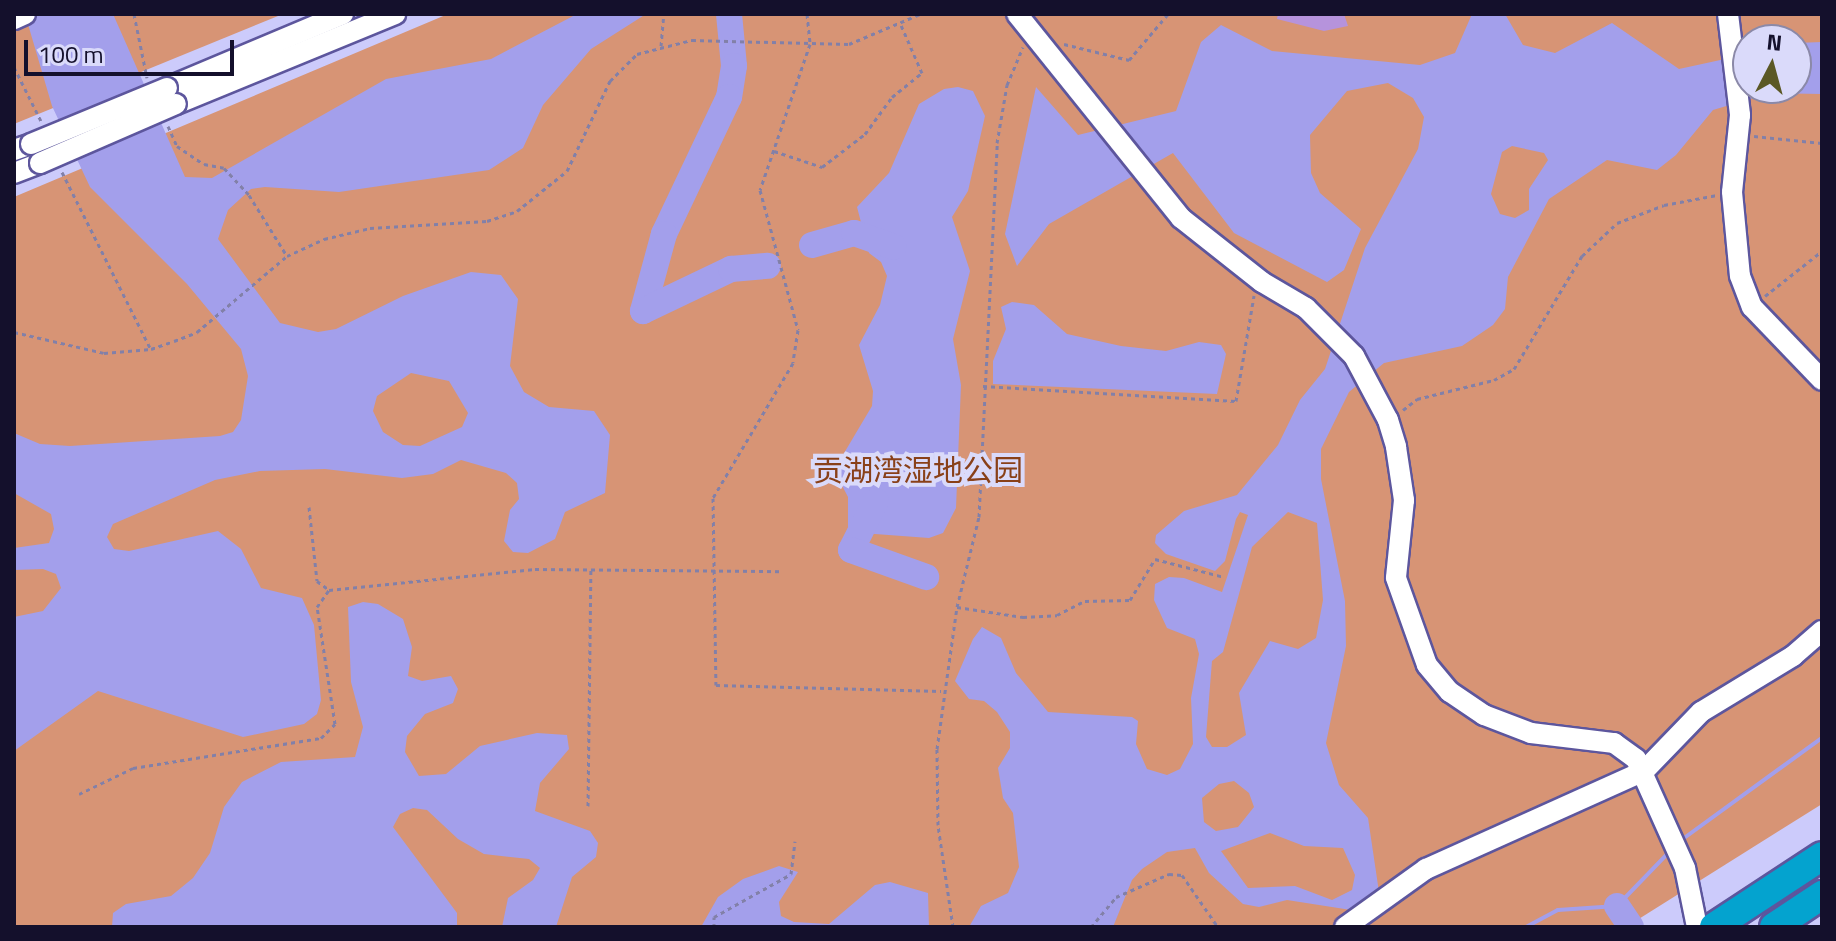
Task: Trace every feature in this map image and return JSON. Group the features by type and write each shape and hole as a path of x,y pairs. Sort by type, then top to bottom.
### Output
{"highway":[{"path":"1714,927 1822,856"},
{"path":"1774,927 1822,895"}],"street":[{"path":"14,19 24,14"},
{"path":"14,173 49,163 171,96 343,14"},
{"path":"31,143 171,96 395,14"},
{"path":"1017,14 1181,218 1262,282 1306,308 1337,336 1373,388 1388,420 1404,500 1396,578 1427,665 1450,692 1484,715 1531,733 1614,743 1644,771 1685,868 1697,927"},
{"path":"1728,14 1740,125 1732,192 1740,276 1752,307 1822,380"},
{"path":"1345,927 1426,869 1644,771 1701,712 1793,656 1822,631"}],"path":[{"path":"661,46 664,14"},
{"path":"807,14 810,44 760,190 798,330 793,363 713,498 716,685 943,691"},
{"path":"14,332 104,353 151,349 197,332 287,256 324,239 370,228 453,226 517,211 567,171 618,68 637,54 692,40 781,45 849,44 901,25 920,14"},
{"path":"953,927 938,825 943,691 957,607 979,517 997,143 1018,49 1038,40 1129,60 1168,14"},
{"path":"774,151 822,167 865,134 892,97 922,73 901,25"},
{"path":"14,67 31,143"},
{"path":"1740,125 1822,143"},
{"path":"49,163 151,349"},
{"path":"224,168 249,195 287,256"},
{"path":"1388,420 1417,399 1494,380 1514,369 1582,256 1617,223 1664,205 1732,192"},
{"path":"1752,307 1822,251"},
{"path":"983,386 1236,401 1249,305 1262,282"},
{"path":"309,507 317,581 329,590 535,569 782,571"},
{"path":"957,607 1023,617 1057,615 1085,601 1130,600 1155,559 1224,577"},
{"path":"588,806 591,570"},
{"path":"79,794 133,768 321,738 335,724 317,607 329,590"},
{"path":"714,927 714,917 791,874 795,841"},
{"path":"1091,927 1116,897 1169,874 1182,875 1218,927"}],"green space":[{"path":"14,14 283,14 14,124"},
{"name":"贡湖湾湿地公园","path":"448,14 1822,14 1822,804 1626,927 14,927 14,197"}],"shaded area":[{"path":"25,14 113,14 185,177 212,178 386,79 491,59 577,14 646,14 591,49 543,105 523,148 489,170 339,192 265,187 251,189 228,210 218,239 280,323 318,332 336,329 403,296 471,272 501,275 518,299 510,366 524,392 549,407 594,411 610,435 605,493 565,512 555,539 528,553 513,552 504,541 510,510 519,499 517,483 506,473 461,460 433,474 402,478 325,469 260,471 215,480 113,524 107,537 114,549 129,551 218,531 241,549 261,588 302,598 314,625 321,700 317,714 304,724 243,737 98,691 14,751 14,617 43,611 61,588 56,574 43,569 14,570 14,548 49,543 54,529 51,514 14,493 14,433 40,444 70,446 220,436 233,432 241,420 248,376 241,349 187,284 90,187 52,106","holes":["411,373 449,381 468,413 462,427 420,446 403,445 383,432 373,411 377,396"]},
{"path":"1472,14 1505,14 1523,45 1555,53 1612,23 1679,69 1732,57 1733,104 1713,110 1676,155 1657,170 1607,160 1549,199 1508,277 1505,309 1493,325 1462,346 1384,363 1349,392 1321,449 1321,479 1345,601 1346,646 1326,743 1339,785 1368,818 1379,892 1351,910 1287,900 1259,907 1243,904 1209,873 1195,848 1167,852 1142,869 1132,880 1113,927 969,927 981,906 1008,893 1019,867 1013,813 1003,798 998,768 1010,748 1010,732 997,712 984,701 969,699 955,681 973,639 982,627 1001,638 1016,673 1048,712 1132,717 1138,721 1136,744 1147,769 1167,775 1180,769 1193,744 1191,698 1199,654 1195,639 1167,628 1154,600 1155,584 1169,577 1184,578 1222,592 1248,515 1240,512 1225,561 1215,571 1166,554 1155,543 1156,535 1184,511 1237,495 1278,445 1300,400 1325,369 1365,248 1418,149 1424,117 1413,98 1388,83 1347,91 1310,135 1311,173 1320,193 1361,229 1344,270 1327,282 1234,233 1173,153 1049,224 1017,266 1005,234 1036,87 1078,135 1176,111 1201,42 1221,25 1272,51 1420,65 1455,53","holes":["1512,146 1544,153 1548,160 1529,189 1529,210 1515,218 1500,214 1491,194 1502,152","1288,512 1317,523 1323,600 1316,638 1298,649 1270,641 1239,693 1246,735 1227,747 1212,747 1206,737 1212,661 1223,652 1252,547","1234,781 1249,793 1254,807 1238,827 1216,831 1204,822 1202,798 1219,784","1270,833 1304,846 1343,848 1355,875 1352,890 1332,900 1295,886 1248,888 1221,851"]},
{"path":"1812,42 1822,42 1822,94 1812,94"},
{"path":"958,87 973,91 985,116 968,191 952,217 970,271 953,339 961,385 956,508 943,533 929,538 848,532 848,497 834,470 872,406 873,391 859,345 880,305 887,276 881,262 869,253 857,207 889,173 919,104 944,89"},
{"path":"1012,302 1034,305 1067,334 1121,346 1166,351 1199,342 1221,345 1226,354 1217,394 993,384 993,361 1006,329 1001,307"},
{"path":"363,602 378,604 403,619 412,647 408,676 422,681 451,676 458,689 453,703 425,714 407,736 405,752 419,776 446,774 480,746 537,733 567,735 569,749 540,783 535,811 590,831 598,843 596,857 572,877 556,927 502,927 508,898 533,880 540,868 529,859 484,854 458,839 427,810 413,808 400,814 393,827 457,913 457,927 112,927 113,913 126,904 171,896 193,878 210,853 224,807 242,782 281,762 355,757 363,727 351,682 348,607"},
{"path":"779,866 798,872 779,902 781,916 794,922 829,924 875,885 890,882 928,893 929,927 701,927 718,897 743,879"}],"building":[{"path":"1278,14 1344,14 1348,26 1324,31 1277,19"}],"waterway":[{"path":"729,14 734,66 729,97 664,234 643,311 731,269 768,266"},
{"path":"812,245 854,233 894,247"},
{"path":"876,501 851,550 926,577"},
{"path":"1680,841 1822,738"},
{"path":"1526,927 1558,910 1617,906 1671,850"},
{"path":"1617,906 1631,927"}]}
